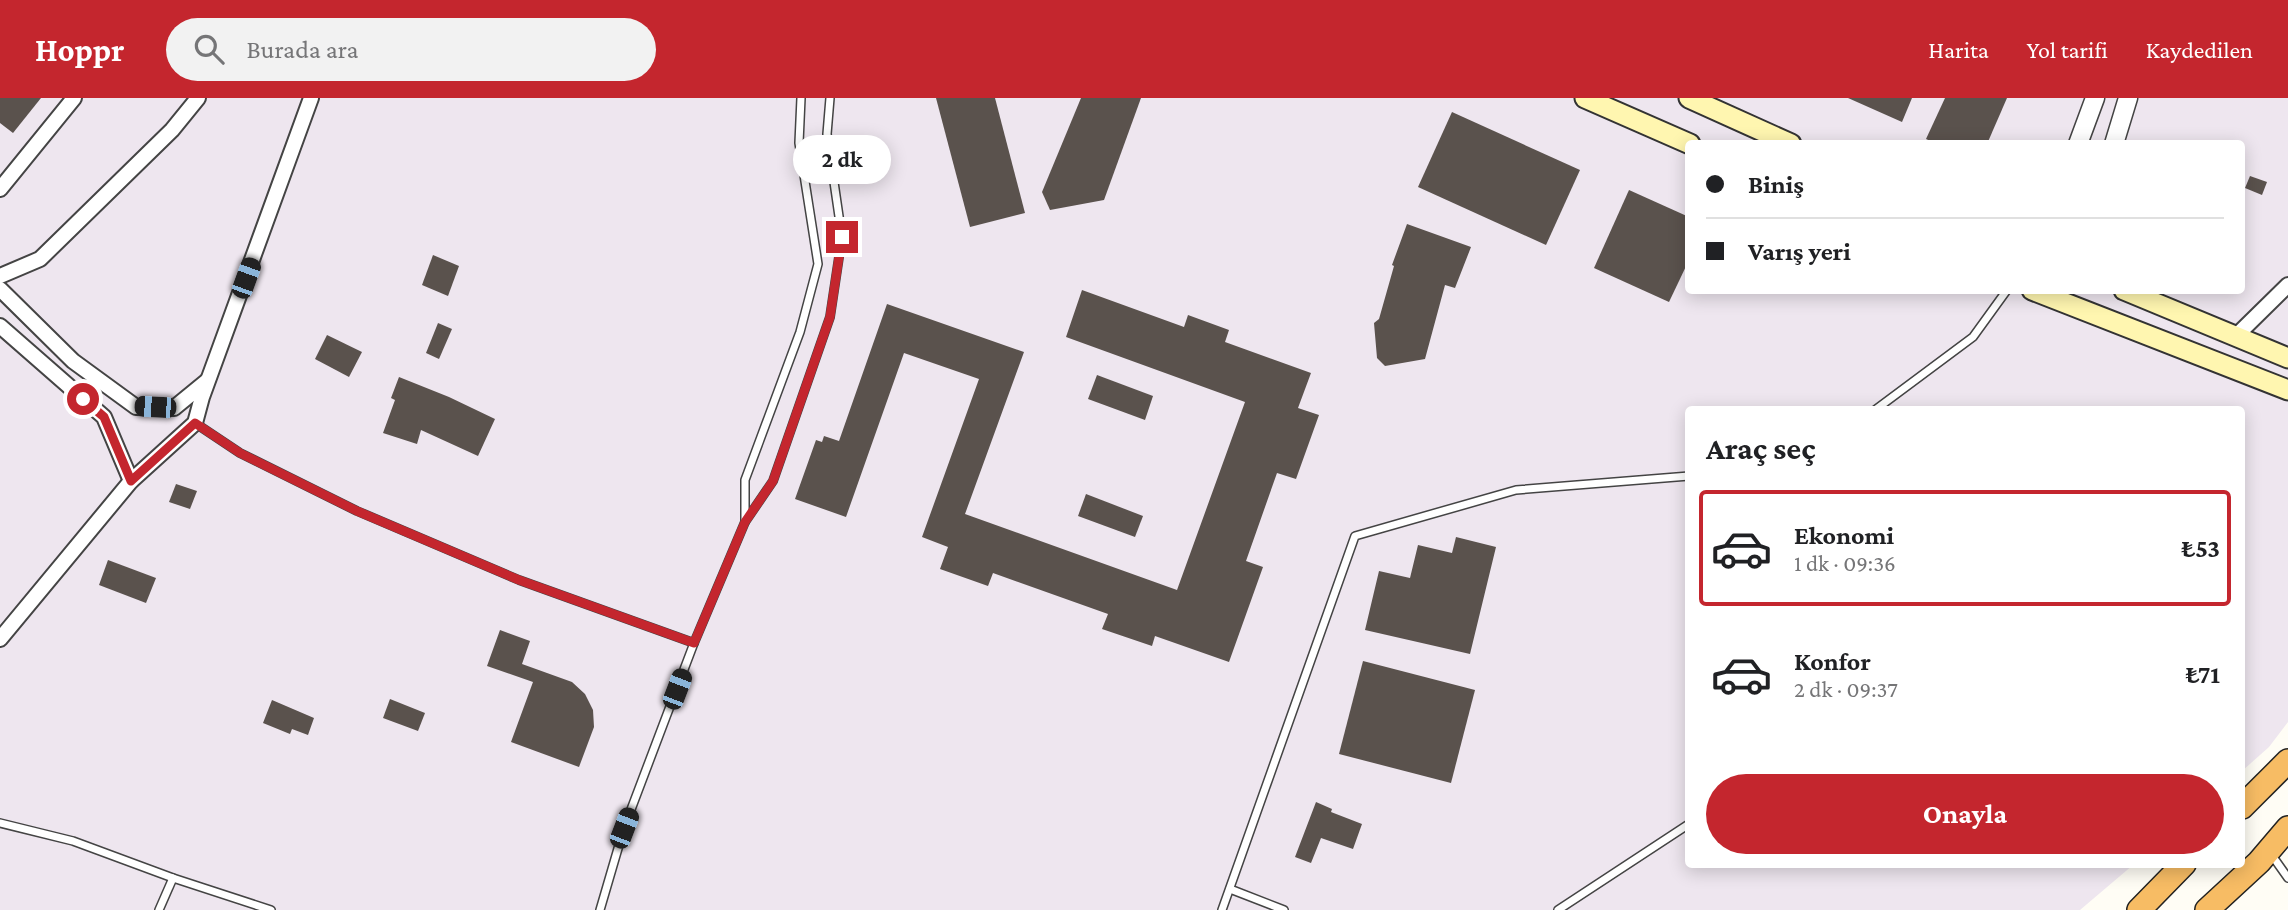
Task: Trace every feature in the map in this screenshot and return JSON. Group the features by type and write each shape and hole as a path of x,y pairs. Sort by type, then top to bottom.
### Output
{"highway":[{"path":"2245,804 2288,761"},
{"path":"2207,910 2288,828"},
{"path":"2139,910 2180,868"}],"main road":[{"path":"1586,98 1685,142"},
{"path":"1689,98 1782,140"},
{"path":"2133,294 2288,358"},
{"path":"2062,296 2288,390"}],"street":[{"path":"0,189 74,98"},
{"path":"0,276 40,259 172,130 198,98"},
{"path":"0,639 131,481 195,423 208,380 311,98"},
{"path":"2079,140 2095,98"},
{"path":"2115,140 2128,98"},
{"path":"2235,338 2288,285"},
{"path":"2,296 73,361 136,407 174,408 208,380"},
{"path":"0,326 104,417 131,481"}],"lane":[{"path":"745,522 745,480 800,332 818,264 799,143 800,98"},
{"path":"600,910 624,828 694,643 745,522 773,481 830,317 842,237 827,134 830,98"},
{"path":"1880,406 1973,337 2004,294"},
{"path":"195,423 240,453 357,511 519,580 694,643"},
{"path":"1223,910 1355,536 1516,490 1685,475"},
{"path":"0,823 73,841 271,910"},
{"path":"1558,910 1685,827"},
{"path":"2269,850 2288,878"},
{"path":"159,910 173,878"},
{"path":"1230,889 1284,910"}],"shaded area":[{"path":"0,98 2288,98 2288,722 2269,747 2245,768 2245,406 1685,406 1685,868 2129,868 2080,910 0,910"}],"building":[{"path":"0,98 41,98 13,133 0,123"},
{"path":"936,98 995,98 1025,213 970,227"},
{"path":"1081,98 1141,98 1104,200 1050,210 1042,192"},
{"path":"1848,98 1912,98 1902,122"},
{"path":"1945,98 2007,98 1989,140 1926,139"},
{"path":"1452,112 1580,170 1546,245 1418,187"},
{"path":"2250,176 2267,182 2262,195 2245,188"},
{"path":"1629,190 1685,215 1685,268 1669,302 1594,268"},
{"path":"1407,224 1471,247 1455,288 1445,285 1425,359 1385,366 1377,358 1374,323 1379,319 1394,266 1392,265"},
{"path":"433,255 459,266 448,296 422,285"},
{"path":"1082,290 1184,327 1188,315 1229,330 1225,342 1311,373 1298,408 1319,415 1296,479 1277,473 1246,561 1263,567 1229,662 1155,636 1152,646 1102,629 1108,614 993,573 988,586 940,569 948,547 922,537 979,379 904,353 846,517 795,499 816,440 822,442 824,436 839,441 887,304 1024,352 965,514 1177,590 1245,402 1066,337"},
{"path":"438,323 452,329 439,359 426,353"},
{"path":"327,335 362,352 349,377 315,359"},
{"path":"1097,375 1153,396 1145,420 1088,399"},
{"path":"399,377 495,419 478,456 421,430 417,444 383,433 395,400 391,398"},
{"path":"176,484 197,491 190,509 169,502"},
{"path":"1086,494 1143,516 1135,537 1078,516"},
{"path":"1456,537 1496,547 1470,654 1365,630 1379,571 1410,578 1418,545 1452,553"},
{"path":"108,560 156,578 146,603 99,585"},
{"path":"500,630 530,641 522,664 572,682 585,694 593,710 594,727 579,767 511,742 533,682 487,666"},
{"path":"1363,661 1475,690 1451,783 1339,754"},
{"path":"390,699 425,713 418,731 383,718"},
{"path":"272,700 314,718 308,735 292,729 290,734 263,723"},
{"path":"1316,802 1332,809 1331,812 1362,824 1353,849 1321,838 1311,863 1295,857"}],"route":[{"path":"83,399 104,417 131,481 195,423 240,453 357,511 519,580 694,643 745,522 773,481 830,317 842,237"}]}
